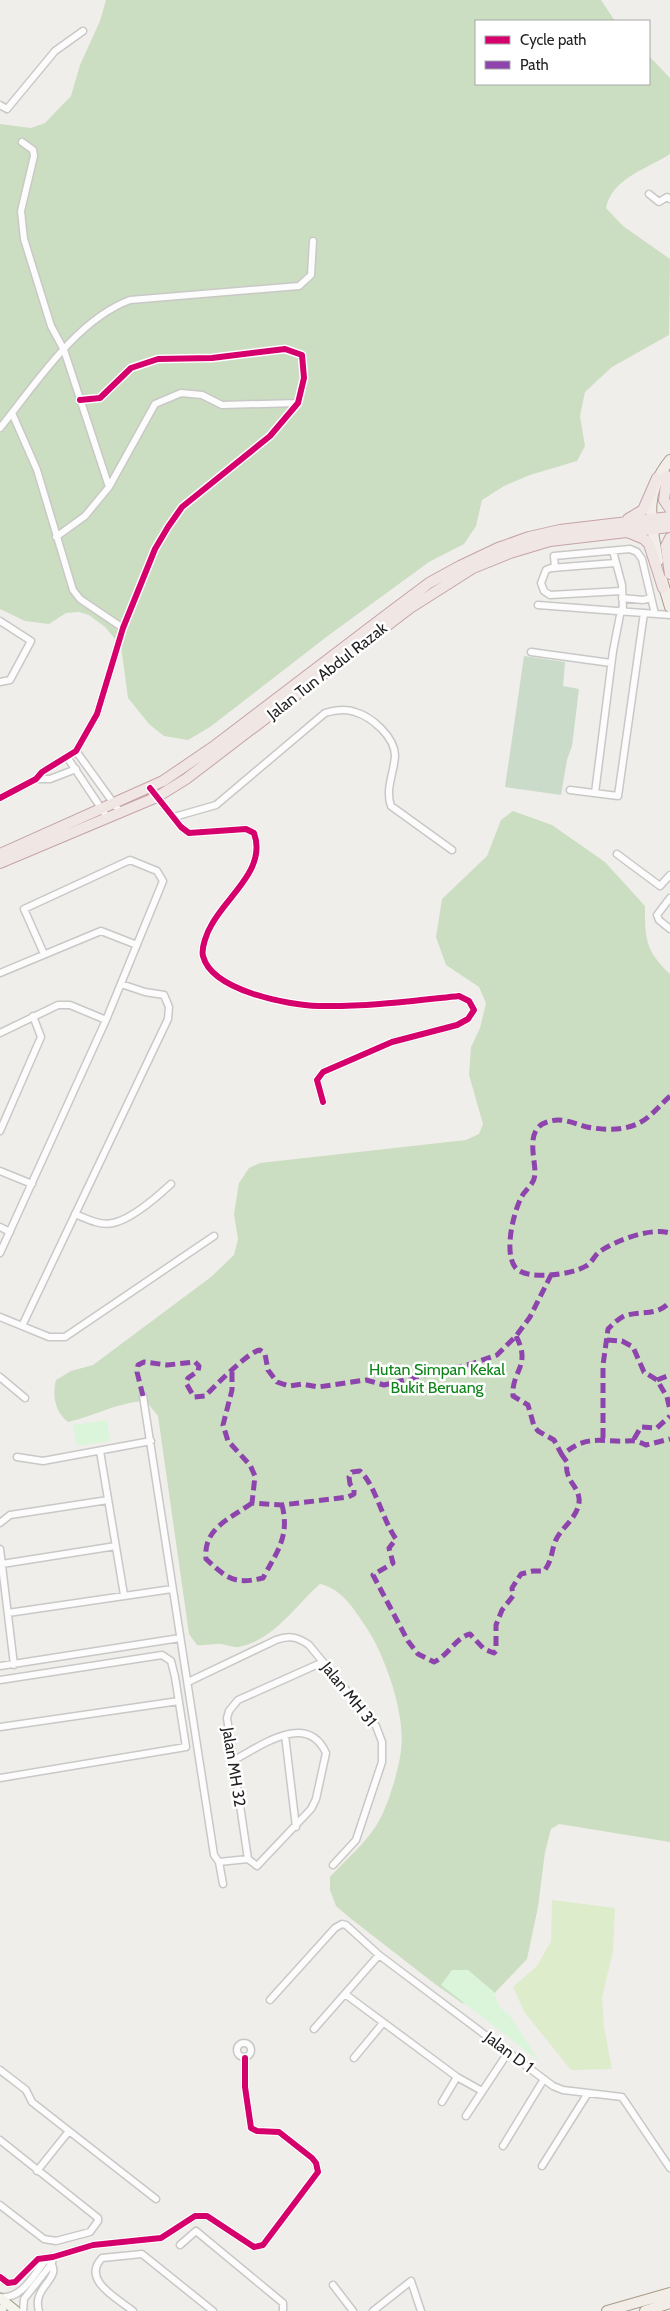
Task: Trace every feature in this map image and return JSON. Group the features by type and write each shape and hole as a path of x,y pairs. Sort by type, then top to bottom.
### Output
{"highway":[{"path":"665,475 664,500 670,509"},
{"path":"665,475 643,510 622,527 644,539 649,544 667,585"},
{"name":"Jalan Tun Abdul Razak","path":"655,524 670,517"},
{"name":"Jalan Tun Abdul Razak","path":"117,808 213,747 388,613 429,584 460,566 498,548 529,537 560,530 655,524 670,527"},
{"name":"Jalan Tun Abdul Razak","path":"0,854 117,808 157,796 186,779 410,608 473,568 510,553 550,541 622,527"},
{"path":"670,538 666,546 670,574"},
{"name":"Jalan Tun Abdul Razak","path":"0,863 105,813"}],"main road":[{"path":"670,460 665,475 651,498 670,607"},
{"path":"643,2306 670,2293"},
{"path":"0,2298 16,2311"},
{"path":"643,2306 670,2298"},
{"path":"607,2311 670,2303"}],"street":[{"path":"0,105 7,110 55,51 83,31"},
{"path":"22,142 32,150 34,156 21,211 24,239 50,326 64,350 109,487"},
{"path":"649,194 659,202 667,197 670,199"},
{"path":"0,428 64,350 114,306 130,300 299,286 311,275 313,241"},
{"path":"0,798 36,779 42,772 76,751 97,714 123,628 155,549 182,507 270,436 298,403 304,378 304,364 302,355 285,350 212,358 158,359 131,368 100,398 80,400"},
{"path":"56,537 85,516 109,487 155,404 181,393 202,396 222,405 298,403"},
{"path":"12,413 37,470 56,537 76,594 99,613 123,628"},
{"path":"555,568 554,556 630,549 637,552 642,558 655,614"},
{"path":"595,793 611,663 622,610 617,564 614,563 613,550"},
{"path":"614,563 546,570 541,583 547,594 565,596 621,594 643,600 651,598"},
{"path":"538,605 670,615"},
{"path":"570,790 618,796 644,613"},
{"path":"0,621 31,642 10,680 0,682"},
{"path":"531,652 611,663"},
{"path":"174,817 216,805 325,713 345,710 355,711 375,723 394,747 395,756 389,791 391,806 452,850"},
{"path":"76,751 117,808"},
{"path":"67,757 105,813"},
{"path":"36,779 50,778 76,769"},
{"path":"150,788 184,830 194,834 246,829 254,833 259,845 254,866 212,924 205,942 203,955 209,969 228,985 260,996 316,1006 367,1006 459,996 469,1001 474,1010 468,1019 457,1025 392,1042 323,1072 317,1080 323,1102"},
{"path":"617,854 660,886 670,875"},
{"path":"0,1253 106,1020 137,945 162,881 157,870 130,860 24,909 44,954"},
{"path":"670,898 657,915 670,929"},
{"path":"0,973 102,931 137,945"},
{"path":"22,1326 168,1019 169,1007 164,994 145,992 121,984"},
{"path":"0,1033 58,1005 70,1005 106,1020"},
{"path":"0,1131 41,1037 33,1016"},
{"path":"0,1171 32,1184"},
{"path":"76,1214 94,1222 113,1223 149,1204 171,1184"},
{"path":"0,1227 10,1232"},
{"path":"0,1317 49,1338 65,1337 214,1236"},
{"path":"0,1377 24,1398"},
{"path":"142,1396 151,1441 172,1589 214,1855 219,1862 223,1884"},
{"path":"17,1457 43,1461 151,1441"},
{"path":"100,1451 124,1595"},
{"path":"0,1523 10,1516 108,1500"},
{"path":"2,1564 116,1546"},
{"path":"0,1549 8,1612 7,1665 9,1678"},
{"path":"8,1612 172,1589"},
{"name":"Jalan MH 31","path":"188,1682 283,1637 290,1636 303,1641 376,1726 382,1742 382,1762 356,1840 333,1865"},
{"path":"7,1665 180,1638"},
{"path":"0,1679 162,1654 171,1661 186,1747 0,1778"},
{"name":"Jalan MH 32","path":"248,1859 227,1718 233,1705 238,1700 323,1662"},
{"path":"0,1727 178,1701"},
{"path":"219,1862 248,1859 257,1866 296,1827 311,1809 316,1799 326,1753 316,1738 300,1732 285,1735 234,1760"},
{"path":"285,1735 296,1827"},
{"name":"Jalan D 1","path":"270,2000 335,1928 342,1924 346,1925 379,1955 544,2079 562,2090 618,2096 625,2100 670,2168"},
{"path":"314,2029 379,1955"},
{"path":"345,1994 457,2077 482,2091"},
{"path":"354,2058 384,2023"},
{"path":"466,2116 509,2051"},
{"path":"0,2277 8,2282 15,2282 35,2260 50,2259 90,2246 161,2238 196,2216 201,2215 207,2216 258,2248 318,2172 316,2163 309,2155 279,2132 257,2131 251,2128 245,2087 245,2058"},
{"path":"0,2070 26,2090 32,2102 156,2199"},
{"path":"442,2102 457,2077"},
{"path":"503,2146 544,2079"},
{"path":"542,2166 588,2093"},
{"path":"37,2171 69,2131"},
{"path":"0,2140 98,2218 98,2223 87,2233 56,2241 44,2239 0,2205"},
{"path":"180,2245 196,2231 283,2302 283,2311"},
{"path":"87,2233 90,2246"},
{"path":"115,2242 118,2256"},
{"path":"124,2242 126,2255"},
{"path":"133,2311 102,2286 94,2275 102,2258 139,2253 146,2256 213,2311"},
{"path":"0,2298 9,2298 18,2294 50,2259"},
{"path":"22,2311 24,2299 50,2259"},
{"path":"39,2311 38,2297 54,2273 50,2259"},
{"path":"372,2311 410,2284 421,2311"},
{"path":"333,2285 352,2311"}],"green space":[{"path":"106,0 601,0 614,20 475,20 475,85 650,85 650,57 670,78 670,154 623,182 615,189 606,208 623,226 670,259 669,335 612,367 585,392 580,416 585,446 577,461 530,475 504,486 482,500 476,526 464,544 429,562 329,635 210,727 188,740 164,736 149,724 128,698 121,646 105,627 89,615 79,612 66,613 49,624 25,621 0,609 0,124 31,128 45,123 71,96 80,65 100,21"},
{"path":"524,656 565,662 563,686 579,689 572,746 567,760 561,795 505,787"},
{"name":"Hutan Simpan Kekal Bukit Beruang","path":"513,811 552,825 605,862 645,906 645,927 648,943 651,951 670,974 670,1842 559,1824 551,1829 545,1852 538,1907 527,1959 488,2000 477,2005 462,2003 350,1918 336,1906 330,1890 330,1877 363,1842 380,1819 393,1785 401,1750 400,1720 387,1669 373,1639 357,1613 335,1590 320,1584 274,1630 252,1643 239,1647 219,1644 197,1645 189,1634 158,1416 146,1401 127,1403 68,1422 57,1409 54,1392 56,1380 71,1371 93,1365 211,1277 234,1255 238,1239 234,1214 239,1183 249,1168 260,1163 466,1140 479,1134 483,1124 469,1075 471,1047 480,1028 486,1003 479,987 446,965 436,937 442,899 487,856 501,820"},
{"path":"107,1420 110,1441 77,1446 73,1425"},
{"path":"552,1900 615,1908 613,1951 602,1998 604,2027 612,2069 571,2070 525,2013 513,1987 537,1966 551,1941"},
{"path":"452,1970 468,1970 494,1992 499,2006 510,2016 539,2061 441,1985"}],"marked path":[{"path":"670,1096 647,1118 633,1126 600,1129 557,1120 540,1126 536,1131 533,1144 535,1177 521,1198 515,1213 510,1252 515,1267 520,1271 538,1275 560,1274 586,1266 599,1252 633,1236 653,1232 670,1233"},
{"path":"143,1396 137,1372 138,1365 144,1362 167,1365 195,1362 199,1366 198,1371 188,1378 186,1383 194,1397 205,1396 248,1356 260,1350 265,1354 268,1370 277,1382 289,1386 302,1384 318,1387 366,1380 384,1385 471,1364 497,1355 516,1336 530,1317 551,1275"},
{"path":"603,1438 603,1365 608,1329 624,1316 659,1310 670,1302"},
{"path":"516,1336 520,1346 522,1362 513,1387 513,1396 528,1405 534,1426 538,1431 554,1440 562,1455"},
{"path":"607,1340 622,1341 633,1347 644,1372 657,1380 667,1397 670,1410"},
{"path":"232,1372 232,1390 223,1425 228,1441 250,1465 255,1476 252,1503 282,1505 348,1497 354,1494 349,1477 352,1472 360,1471 366,1477 396,1539 389,1548 393,1563 373,1575 408,1641 418,1654 434,1662 460,1639 470,1634 484,1649 494,1653 496,1651 496,1625 502,1610 513,1596 512,1588 521,1574 544,1571 558,1537 577,1510 579,1504 578,1493 569,1478 567,1462 562,1455 569,1449 588,1441 634,1441 646,1445 670,1439"},
{"path":"657,1380 670,1375"},
{"path":"634,1439 641,1427 657,1428 670,1416"},
{"path":"252,1503 220,1525 213,1532 206,1548 206,1559 225,1575 237,1580 244,1581 263,1578 281,1543 284,1526 282,1505"}],"cycle path":[{"path":"0,798 36,779 42,772 76,751 97,714 123,628 155,549 182,507 270,436 298,403 304,378 302,355 285,349 212,358 158,359 131,368 100,398 80,400"},
{"path":"150,788 181,827 189,833 246,829 254,833 257,846 251,870 212,924 204,944 203,956 209,968 221,978 235,987 253,994 289,1003 319,1006 372,1005 459,996 469,1001 474,1010 468,1019 457,1025 392,1042 323,1072 317,1080 323,1102"},
{"path":"0,2277 8,2283 15,2282 38,2259 53,2257 93,2245 161,2238 195,2216 207,2216 254,2247 263,2245 318,2172 316,2163 312,2158 279,2132 257,2131 251,2128 245,2087 245,2058"}]}
